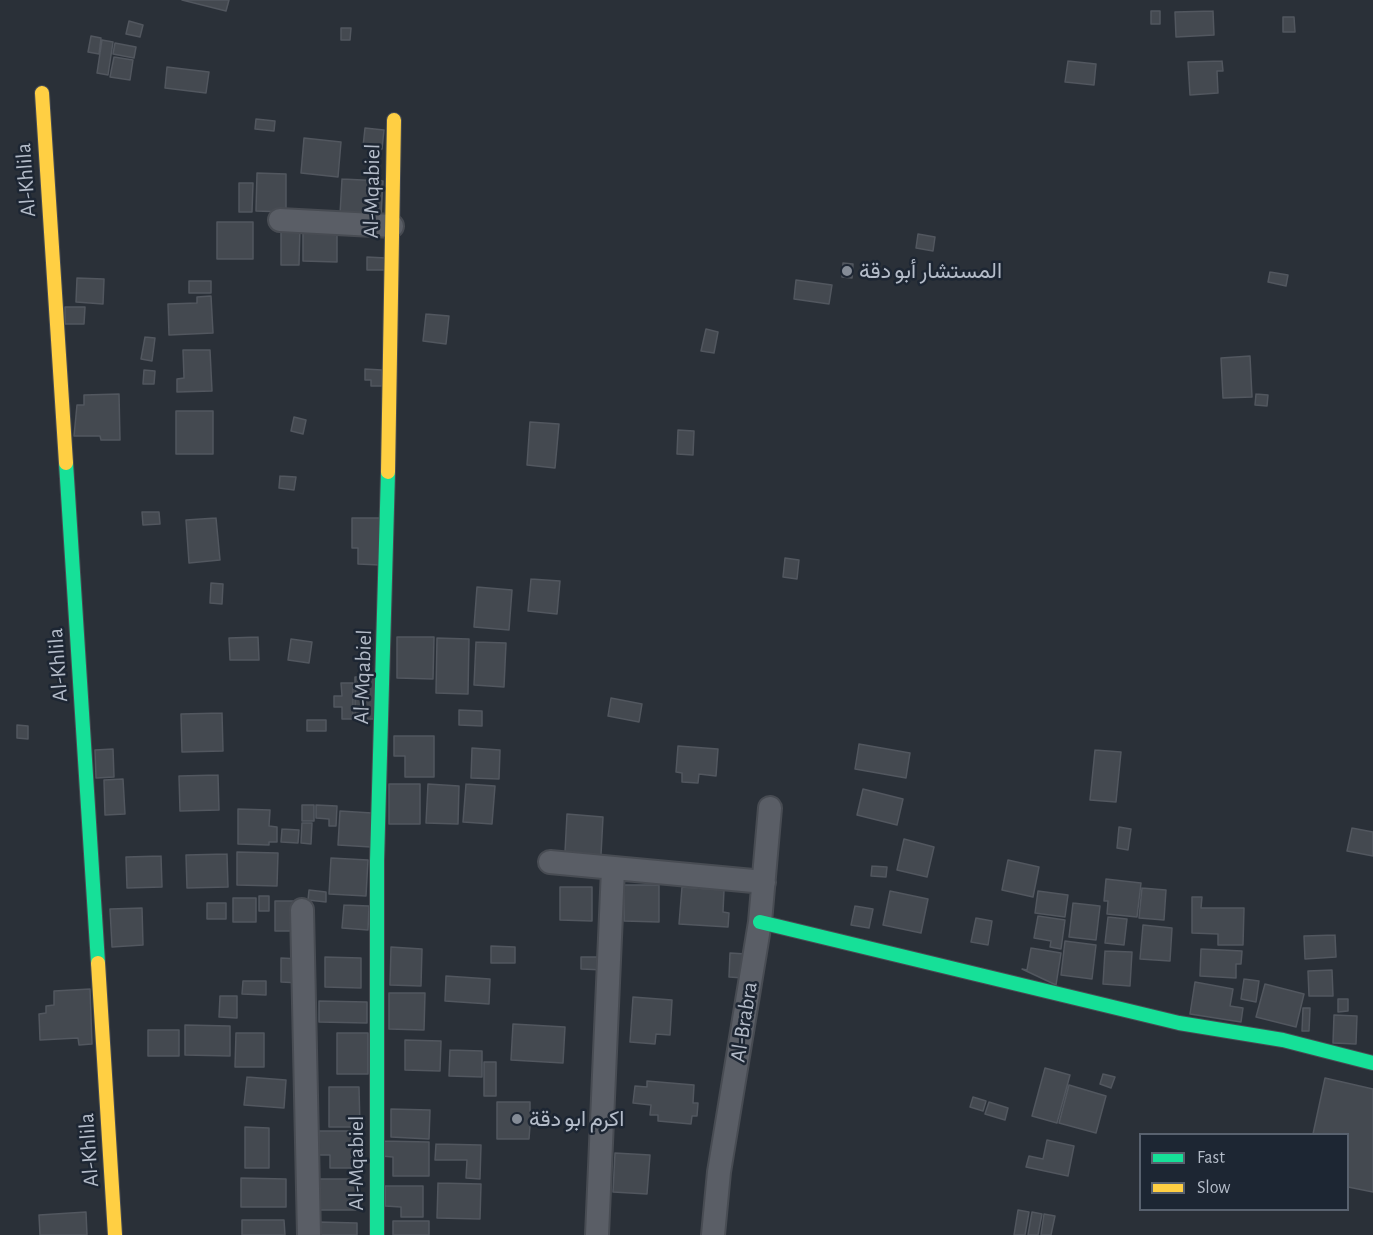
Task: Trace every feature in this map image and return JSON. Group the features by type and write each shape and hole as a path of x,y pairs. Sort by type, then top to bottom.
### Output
{"street":[{"name":"Al-Khlila","path":"42,93 115,1235"},
{"name":"Al-Mqabiel","path":"377,1235 377,861 386,631 394,120"},
{"path":"280,220 392,226"},
{"name":"Al-Brabra","path":"713,1235 719,1172 760,922 770,808"},
{"path":"550,862 764,882"},
{"path":"597,1235 613,869"},
{"path":"302,910 309,1235"},
{"path":"760,922 1179,1023 1283,1040 1373,1063"}],"building":[{"path":"182,0 229,0 226,11"},
{"path":"1151,11 1160,11 1160,24 1151,24"},
{"path":"1213,11 1214,35 1176,37 1175,12"},
{"path":"1283,17 1294,17 1295,32 1283,32"},
{"path":"129,21 143,25 140,37 126,34"},
{"path":"341,28 351,28 350,40 341,40"},
{"path":"91,36 101,38 99,54 88,52"},
{"path":"102,40 113,42 108,75 97,73"},
{"path":"115,43 136,47 134,58 113,54"},
{"path":"114,57 133,60 130,80 110,77"},
{"path":"1068,61 1096,64 1094,85 1065,82"},
{"path":"1222,61 1223,71 1217,71 1218,93 1190,95 1188,62"},
{"path":"167,67 209,72 206,93 165,88"},
{"path":"256,119 275,121 274,131 255,129"},
{"path":"365,128 384,130 382,149 363,147"},
{"path":"304,138 341,142 338,177 301,173"},
{"path":"257,173 286,174 286,212 256,211"},
{"path":"342,179 383,181 381,216 340,214"},
{"path":"239,183 253,183 252,212 239,212"},
{"path":"217,222 253,222 253,259 217,259"},
{"path":"281,226 300,226 299,265 281,265"},
{"path":"303,229 337,229 337,262 303,261"},
{"path":"918,234 935,237 933,251 916,248"},
{"path":"367,257 386,258 386,270 367,270"},
{"name":"المستشار أبو دقة","path":"843,263 853,264 852,278 842,277"},
{"path":"1270,272 1288,275 1286,286 1268,282"},
{"path":"77,278 104,279 103,304 76,302"},
{"path":"796,280 832,285 829,304 794,299"},
{"path":"189,281 211,281 211,293 189,293"},
{"path":"211,296 213,333 169,335 168,304 197,303 197,297"},
{"path":"65,307 85,307 84,324 65,324"},
{"path":"426,314 449,316 446,344 423,341"},
{"path":"706,329 718,332 714,353 701,351"},
{"path":"145,337 155,338 152,361 141,359"},
{"path":"183,350 210,350 212,391 177,392 177,379 184,378"},
{"path":"1250,356 1252,397 1223,398 1221,358"},
{"path":"365,369 382,370 382,386 371,386 371,380 365,380"},
{"path":"144,370 155,371 154,384 143,384"},
{"path":"119,394 120,440 101,440 100,436 74,436 77,405 84,405 84,395"},
{"path":"1256,394 1268,395 1267,406 1255,405"},
{"path":"176,411 213,411 213,454 176,454"},
{"path":"294,417 306,420 303,434 291,431"},
{"path":"530,422 559,424 555,468 527,465"},
{"path":"678,430 694,431 693,455 677,454"},
{"path":"280,476 296,477 294,490 279,488"},
{"path":"142,512 159,512 160,524 143,525"},
{"path":"216,518 220,560 189,563 186,520"},
{"path":"352,518 381,518 380,565 358,564 358,548 352,548"},
{"path":"785,558 799,560 797,579 783,577"},
{"path":"531,579 560,581 557,614 528,611"},
{"path":"211,583 223,584 222,604 210,603"},
{"path":"477,587 512,590 509,630 474,627"},
{"path":"258,637 259,660 230,660 229,638"},
{"path":"397,637 434,637 433,679 397,678"},
{"path":"437,638 469,639 468,694 436,693"},
{"path":"291,639 312,642 309,663 288,660"},
{"path":"476,642 506,643 504,687 474,685"},
{"path":"355,677 379,677 379,719 355,719"},
{"path":"341,683 353,683 353,719 342,719 342,707 334,707 334,696 342,696"},
{"path":"611,698 642,704 639,722 608,716"},
{"path":"459,710 482,711 482,726 459,725"},
{"path":"222,713 223,751 182,752 181,714"},
{"path":"307,720 326,720 326,731 307,731"},
{"path":"17,725 28,726 28,739 17,738"},
{"path":"394,736 434,736 434,777 405,777 405,756 394,756"},
{"path":"859,744 910,753 906,778 855,769"},
{"path":"678,746 718,749 716,776 699,774 698,783 682,782 682,773 676,772"},
{"path":"472,748 500,750 499,779 471,778"},
{"path":"113,749 114,777 96,778 95,750"},
{"path":"1095,750 1121,752 1116,802 1090,800"},
{"path":"218,775 219,810 180,811 179,776"},
{"path":"123,779 125,814 105,815 104,780"},
{"path":"389,784 420,784 420,824 389,824"},
{"path":"428,784 459,786 458,824 426,823"},
{"path":"466,784 495,786 492,824 463,822"},
{"path":"863,789 903,799 897,825 857,815"},
{"path":"302,805 314,805 314,821 302,821"},
{"path":"316,805 337,806 336,826 329,826 329,819 316,818"},
{"path":"238,809 270,810 269,826 277,827 277,842 269,842 269,845 238,844"},
{"path":"340,811 372,813 371,847 338,845"},
{"path":"567,814 603,817 601,855 565,852"},
{"path":"302,823 312,823 311,844 301,843"},
{"path":"1119,827 1131,829 1128,850 1117,848"},
{"path":"1352,828 1373,832 1373,856 1347,851"},
{"path":"282,829 299,830 298,843 281,842"},
{"path":"904,839 934,847 927,877 897,870"},
{"path":"237,852 278,853 277,886 237,885"},
{"path":"227,854 228,887 187,888 186,855"},
{"path":"161,856 162,887 127,888 126,857"},
{"path":"331,858 368,860 366,896 329,894"},
{"path":"1008,860 1039,867 1033,897 1002,890"},
{"path":"872,866 887,867 886,877 871,876"},
{"path":"1106,879 1141,883 1137,917 1107,914 1108,901 1104,901"},
{"path":"624,885 659,885 659,922 624,921"},
{"path":"560,887 592,887 592,921 560,920"},
{"path":"682,887 724,890 723,912 729,913 728,927 679,924"},
{"path":"1142,888 1166,890 1164,920 1139,918"},
{"path":"309,890 326,892 326,902 308,900"},
{"path":"890,891 928,899 921,933 883,925"},
{"path":"1038,891 1068,895 1065,917 1035,913"},
{"path":"259,896 269,896 269,911 259,911"},
{"path":"1192,897 1202,897 1201,908 1244,908 1243,945 1218,945 1218,934 1192,933"},
{"path":"233,898 256,898 256,922 233,922"},
{"path":"275,901 297,901 297,931 275,931"},
{"path":"207,903 226,903 226,919 207,919"},
{"path":"1073,903 1100,906 1096,940 1069,937"},
{"path":"344,905 369,906 368,930 342,928"},
{"path":"855,906 873,909 869,928 851,925"},
{"path":"142,908 143,945 112,947 110,909"},
{"path":"1038,916 1065,920 1061,949 1050,947 1051,941 1034,938"},
{"path":"1108,917 1127,919 1124,945 1105,943"},
{"path":"976,918 992,921 988,945 971,942"},
{"path":"1143,925 1172,928 1170,961 1140,959"},
{"path":"1335,935 1336,957 1305,959 1304,936"},
{"path":"1065,941 1096,945 1092,979 1061,975"},
{"path":"491,946 515,947 515,963 491,963"},
{"path":"391,947 422,949 421,986 390,985"},
{"path":"1031,948 1061,953 1056,985 1022,969 1027,970"},
{"path":"1201,949 1242,951 1241,964 1236,964 1236,978 1200,976"},
{"path":"1105,951 1132,952 1130,986 1103,984"},
{"path":"730,953 746,954 744,978 729,977"},
{"path":"325,957 361,958 361,988 325,987"},
{"path":"581,957 605,957 604,970 581,969"},
{"path":"281,958 300,959 300,983 281,982"},
{"path":"1332,970 1333,996 1309,996 1308,971"},
{"path":"446,976 490,979 489,1004 445,1001"},
{"path":"1244,979 1259,981 1256,1002 1241,999"},
{"path":"243,981 266,981 266,995 242,994"},
{"path":"1195,982 1233,989 1230,1006 1243,1008 1241,1022 1190,1014"},
{"path":"1265,984 1304,994 1296,1027 1256,1017"},
{"path":"90,989 92,1044 79,1045 78,1038 40,1040 39,1014 46,1013 46,1006 54,1005 54,991"},
{"path":"389,993 425,993 424,1030 389,1029"},
{"path":"220,996 237,996 237,1018 219,1017"},
{"path":"633,997 672,1000 670,1035 656,1034 655,1044 630,1042"},
{"path":"1338,999 1348,999 1348,1011 1338,1012"},
{"path":"319,1001 367,1002 367,1023 319,1022"},
{"path":"1303,1008 1310,1008 1309,1031 1302,1031"},
{"path":"1334,1015 1357,1016 1356,1044 1333,1043"},
{"path":"513,1024 565,1027 563,1063 511,1060"},
{"path":"185,1025 230,1026 230,1056 185,1055"},
{"path":"148,1030 179,1030 179,1056 148,1056"},
{"path":"236,1033 264,1033 264,1067 235,1067"},
{"path":"337,1033 368,1033 368,1074 337,1074"},
{"path":"405,1040 441,1041 440,1071 405,1070"},
{"path":"450,1050 482,1051 482,1077 449,1076"},
{"path":"484,1062 496,1062 496,1096 484,1096"},
{"path":"1045,1068 1070,1075 1057,1123 1032,1116"},
{"path":"1103,1074 1115,1077 1111,1088 1100,1084"},
{"path":"247,1077 286,1080 284,1108 244,1105"},
{"path":"1325,1078 1373,1089 1373,1192 1349,1187 1349,1133 1313,1133"},
{"path":"647,1081 694,1085 693,1103 698,1103 697,1116 692,1116 691,1124 658,1121 658,1115 650,1115 651,1105 633,1103 635,1086 647,1087"},
{"path":"1069,1085 1106,1096 1096,1133 1059,1123"},
{"path":"329,1087 359,1087 360,1127 329,1127"},
{"path":"973,1097 986,1101 983,1111 970,1107"},
{"path":"497,1102 530,1102 530,1111 546,1111 546,1127 530,1126 529,1139 497,1139"},
{"path":"989,1102 1008,1108 1005,1120 985,1114"},
{"path":"391,1109 430,1110 429,1139 391,1137"},
{"path":"245,1127 269,1128 269,1168 245,1168"},
{"path":"319,1131 361,1131 362,1168 330,1168 330,1155 319,1155"},
{"path":"1047,1140 1074,1146 1068,1176 1026,1167 1029,1156 1043,1159"},
{"path":"382,1141 429,1142 429,1176 393,1176 393,1157 381,1156"},
{"path":"436,1144 481,1145 480,1179 466,1178 467,1160 435,1160"},
{"path":"615,1153 650,1155 647,1194 613,1192"},
{"path":"241,1178 286,1179 286,1207 241,1207"},
{"path":"316,1179 356,1179 356,1210 316,1210"},
{"path":"438,1183 481,1184 480,1219 437,1218"},
{"path":"385,1186 423,1186 423,1217 401,1217 401,1207 385,1206"},
{"path":"1018,1210 1029,1212 1025,1235 1014,1235"},
{"path":"86,1212 87,1235 40,1235 39,1215"},
{"path":"1032,1212 1042,1214 1038,1235 1028,1235"},
{"path":"1044,1214 1055,1216 1051,1235 1041,1235"},
{"path":"242,1220 284,1220 285,1235 242,1235"},
{"path":"393,1221 429,1221 429,1235 393,1235"},
{"path":"318,1222 357,1223 357,1235 318,1235"}],"traffic: fast":[{"path":"66,463 98,963"},
{"path":"377,1235 377,861 388,472"},
{"path":"760,922 1179,1023 1283,1040 1373,1063"}],"traffic: slow":[{"path":"42,93 66,463"},
{"path":"388,472 394,120"},
{"path":"98,963 115,1235"}],"place":[{"name":"المستشار أبو دقة","path":"847,271"},
{"name":"اكرم ابو دقة","path":"517,1119"}]}
